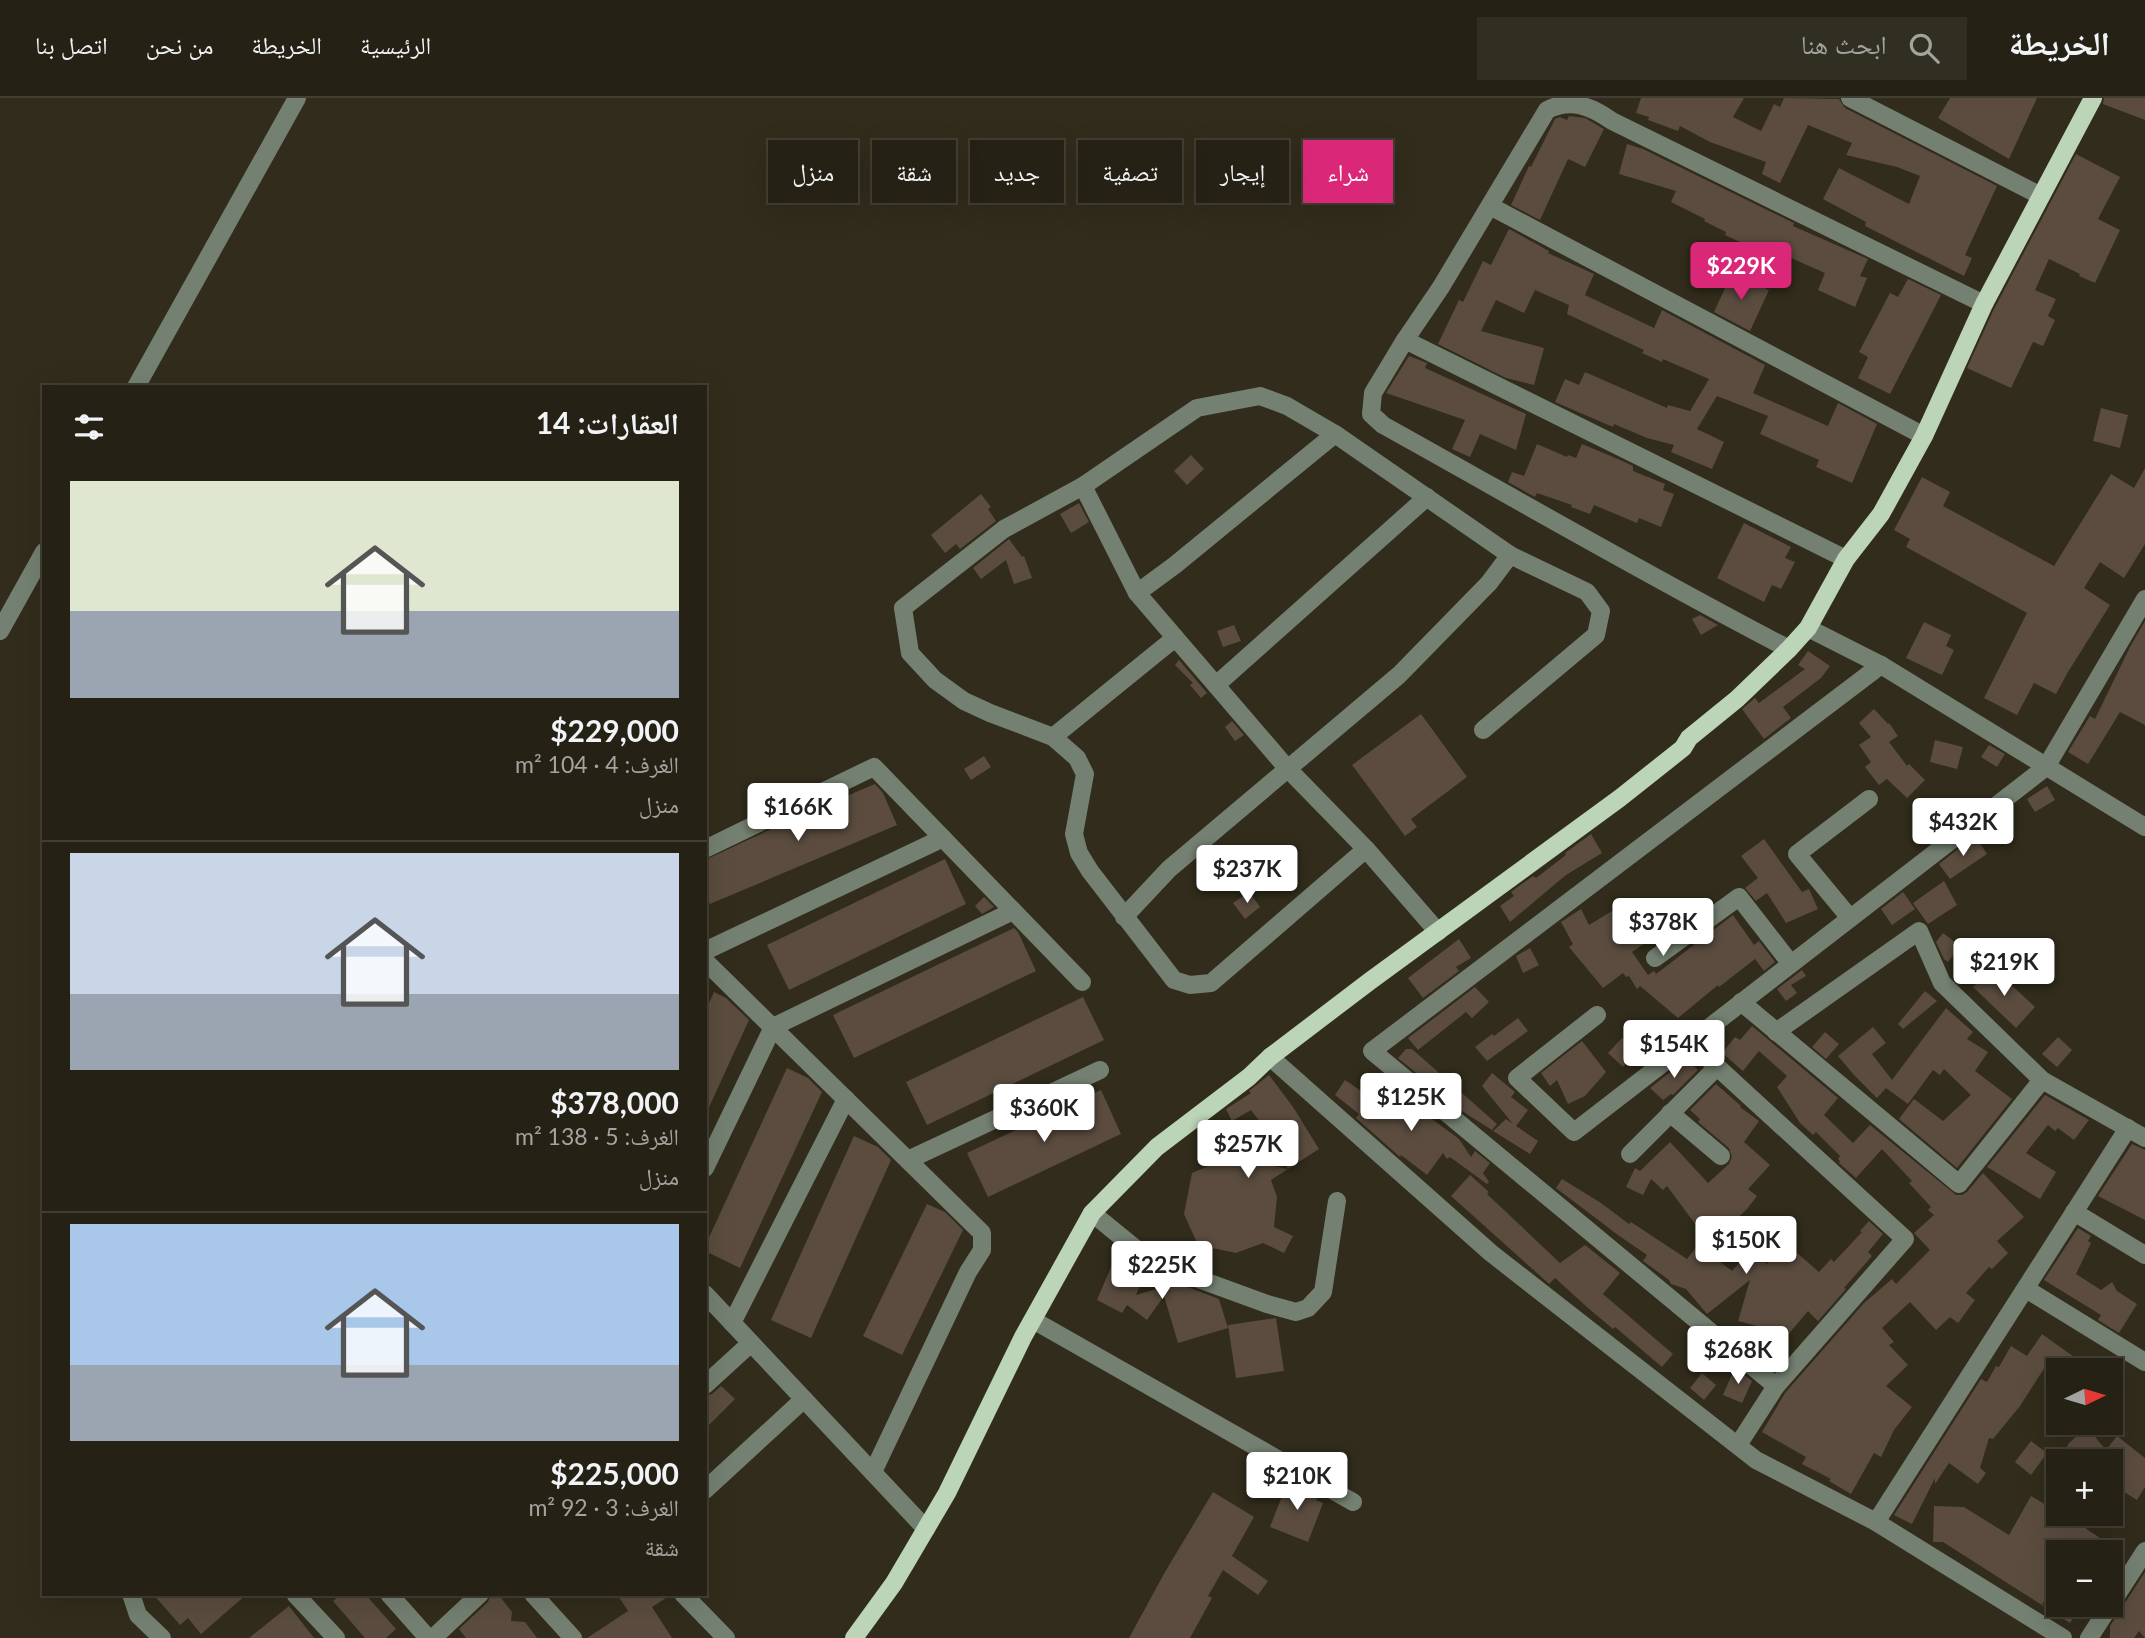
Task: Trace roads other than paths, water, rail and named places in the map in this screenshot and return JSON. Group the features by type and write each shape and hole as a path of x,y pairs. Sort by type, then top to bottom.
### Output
{"main road":[{"path":"854,1638 894,1583 947,1493 1017,1349 1091,1213 1157,1147 1270,1058 1370,981 1620,799 1683,748 1689,738 1737,699 1808,628 1846,559 1881,513 1924,436 1984,304 2093,98"}],"street":[{"path":"137,385 297,98"},
{"path":"1850,98 2041,196"},
{"path":"1789,649 1686,595 1383,425 1371,415 1373,393 1441,287 1547,110 1555,103 1586,100 1612,121 1984,304"},
{"path":"1490,206 1924,436"},
{"path":"1405,340 1846,559"},
{"path":"1366,849 1211,983 1190,985 1174,980 1124,917 1079,853 1074,834 1085,774 1077,758 1053,737 964,701 935,680 910,653 903,608 1004,529 1083,486 1198,408 1260,396 1287,406 1335,434 1510,555 1587,592 1601,611 1596,635 1483,730"},
{"path":"1137,593 1335,434"},
{"path":"1083,486 1137,593 1287,768 1366,849 1438,932"},
{"path":"1216,685 1427,497"},
{"path":"1124,917 1169,869 1399,675 1489,583 1510,555"},
{"path":"0,631 42,556"},
{"path":"1597,1015 1517,1078 1574,1132 2046,767 2145,599"},
{"path":"1808,628 1881,665 2145,827"},
{"path":"1053,737 1175,638"},
{"path":"1776,1386 1372,1051 1881,665"},
{"path":"707,848 874,766 1082,982"},
{"path":"1850,918 1797,854 1869,799"},
{"path":"707,950 943,838"},
{"path":"1655,958 1739,897 1791,964"},
{"path":"707,1164 773,1027 1013,911"},
{"path":"1776,1032 1919,931 1942,983 2042,1080 2145,1138"},
{"path":"707,963 982,1233 982,1250 968,1272 873,1472"},
{"path":"1741,1002 1959,1184 2042,1080"},
{"path":"1690,1042 1905,1239 1776,1386 1738,1445"},
{"path":"1270,1058 1491,1253 1756,1460 1876,1522 2063,1638"},
{"path":"1630,1154 1717,1067"},
{"path":"908,1160 1100,1070"},
{"path":"732,1323 846,1099"},
{"path":"1670,1113 1721,1156"},
{"path":"1876,1522 2128,1128"},
{"path":"1091,1213 1141,1253 1185,1274 1296,1312 1308,1308 1323,1292 1337,1201"},
{"path":"2074,1212 2145,1255"},
{"path":"2026,1289 2145,1362"},
{"path":"707,1296 926,1529"},
{"path":"1033,1320 1353,1502"},
{"path":"707,1383 751,1343"},
{"path":"707,1488 804,1399"},
{"path":"2089,1638 2145,1551"},
{"path":"132,1596 138,1615 162,1638"},
{"path":"297,1596 336,1638"},
{"path":"391,1596 431,1638 478,1596"},
{"path":"535,1596 573,1638"},
{"path":"685,1596 722,1637"}]}
